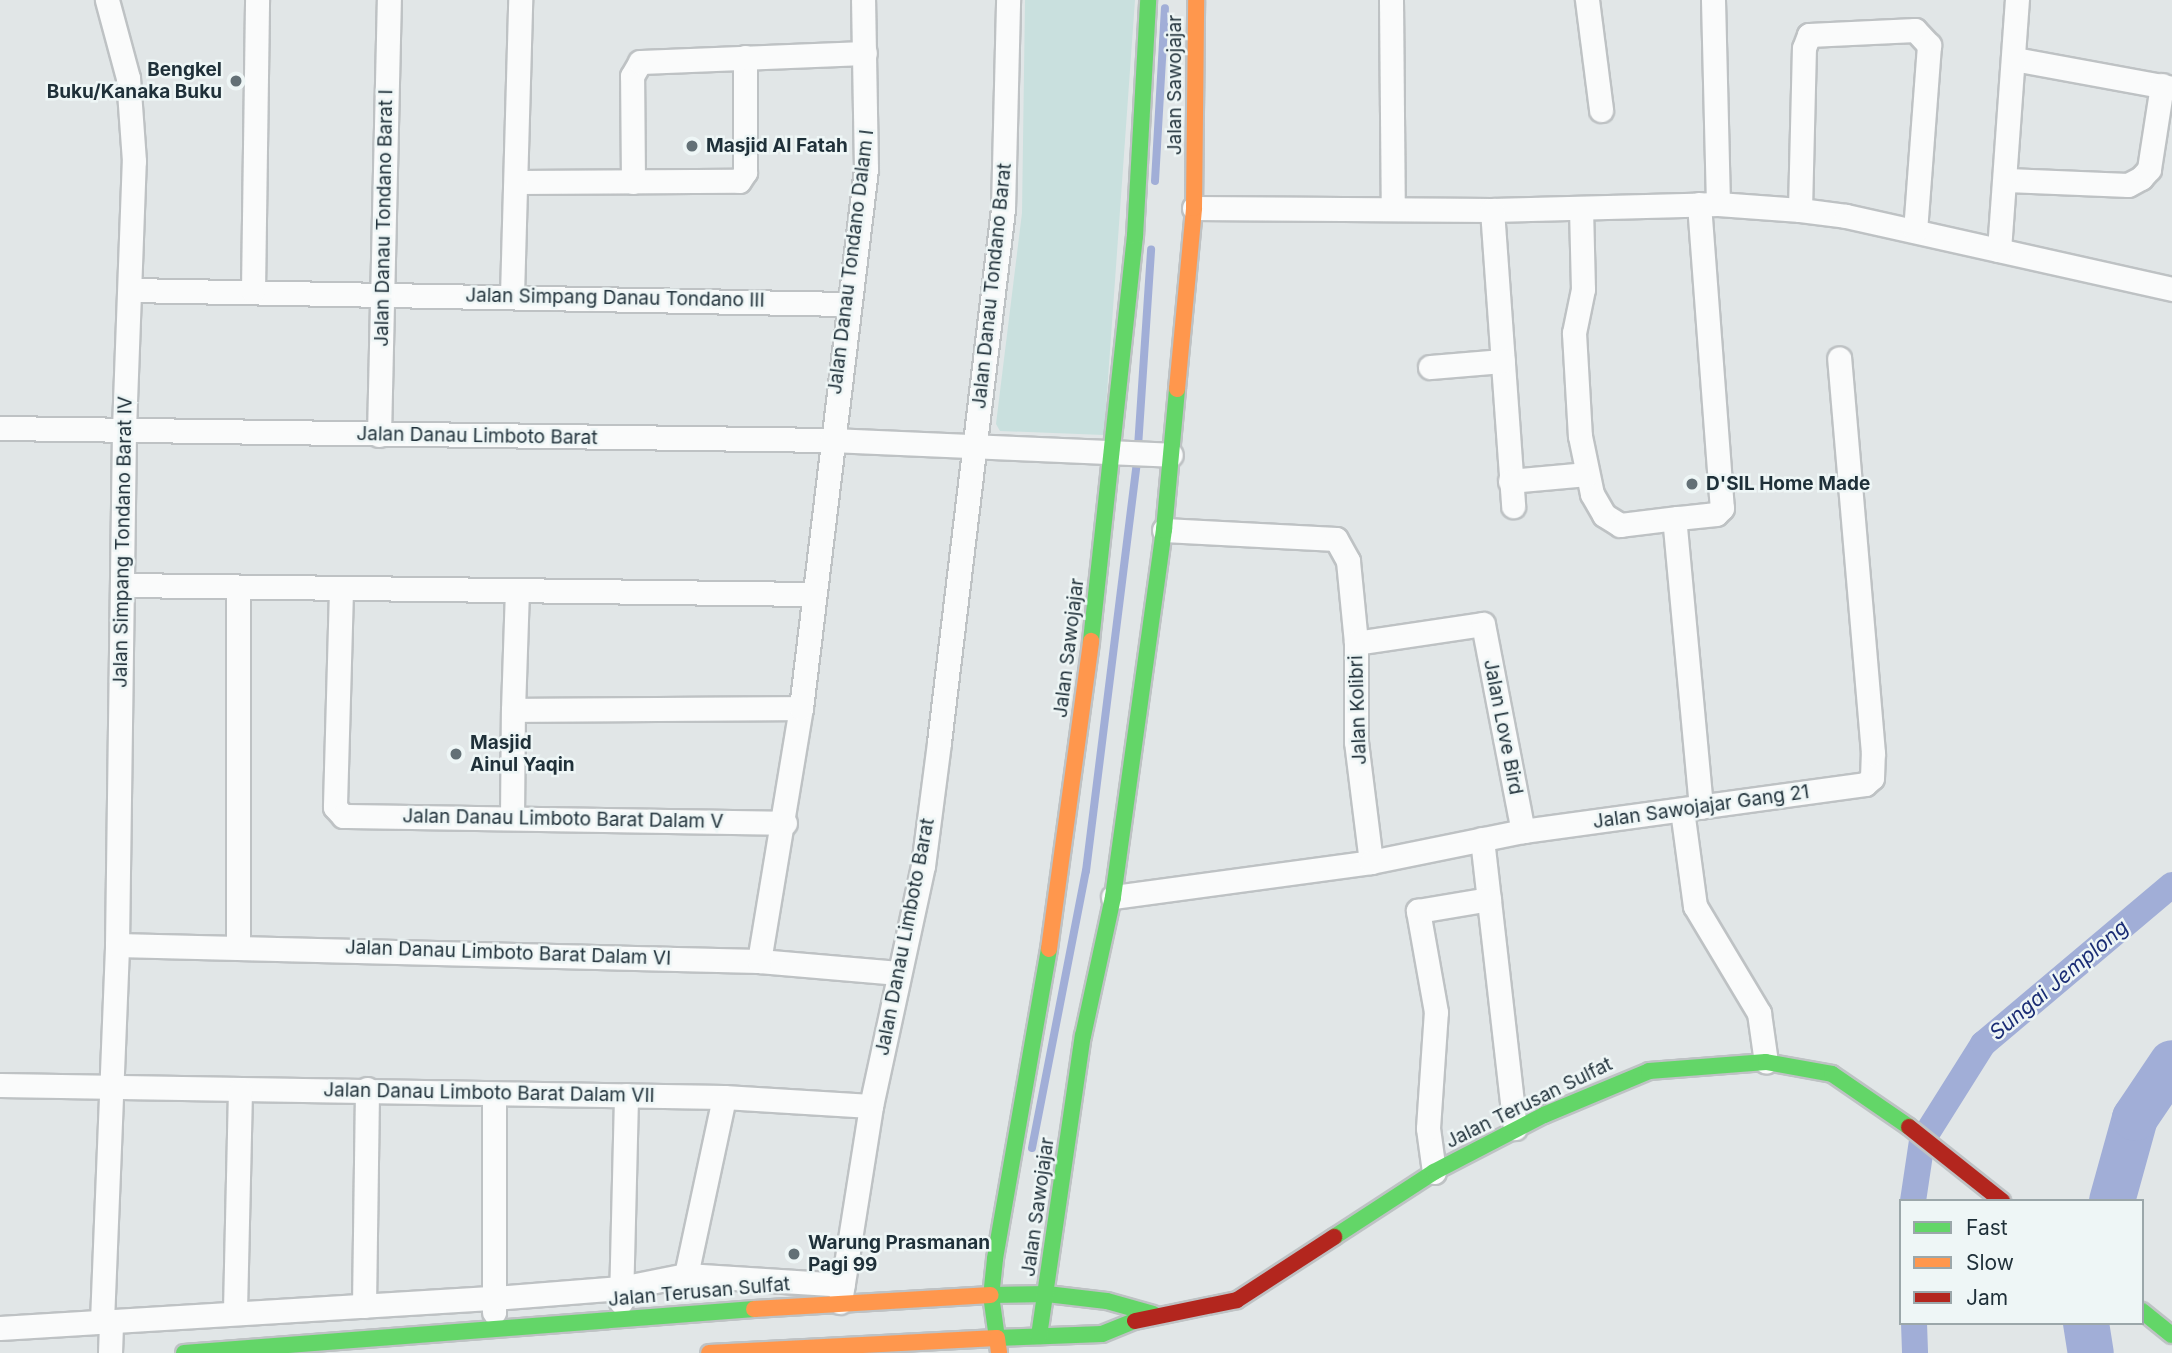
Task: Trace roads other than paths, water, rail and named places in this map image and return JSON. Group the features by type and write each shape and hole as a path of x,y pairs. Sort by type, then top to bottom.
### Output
{"main road":[{"name":"Jalan Sawojajar","path":"998,1345 992,1296 1131,452 1135,236 1148,0"},
{"name":"Jalan Sawojajar","path":"1031,1353 1039,1336 1047,1294 1083,1036 1114,897 1164,530 1194,208 1196,0"},
{"name":"Jalan Terusan Sulfat","path":"184,1353 622,1320 716,1336 998,1345 1039,1336 1102,1334 1153,1314 1214,1307 1254,1293 1434,1172 1515,1128 1649,1071 1766,1062 1832,1074 1896,1116 2000,1199"},
{"name":"Jalan Terusan Sulfat","path":"716,1336 841,1294 1047,1294 1107,1301 1153,1314"},
{"path":"2144,1313 2172,1335"},
{"path":"456,1332 458,1353"}],"street":[{"name":"Jalan Simpang Tondano Barat IV","path":"107,0 122,47 132,116 130,290 124,429 117,945 108,1087 106,1321 110,1353"},
{"name":"Jalan Danau Tondano Barat I","path":"379,435 388,0"},
{"path":"512,295 520,0"},
{"name":"Jalan Danau Tondano Dalam I","path":"831,440 866,159 863,0"},
{"name":"Jalan Danau Tondano Barat","path":"977,446 1003,209 1008,0"},
{"path":"1391,0 1393,209"},
{"path":"1587,0 1601,110"},
{"path":"1581,208 1583,289 1574,333 1587,474 1597,505 1610,521 1631,524 1716,514 1722,508 1708,204 1713,0"},
{"path":"1999,250 2007,180 2017,0"},
{"path":"253,291 254,5"},
{"path":"1800,210 1804,48 1809,35 1915,30 1929,45 1915,230"},
{"path":"633,182 635,66 648,58 865,53"},
{"path":"517,183 730,184 744,177 745,57"},
{"path":"2007,180 2128,185 2141,178 2149,169 2167,86 2014,59"},
{"path":"1194,208 1492,210 1708,204 1800,210 1915,230 2172,289"},
{"path":"1492,210 1510,481 1514,506"},
{"name":"Jalan Simpang Danau Tondano III","path":"130,290 383,292 848,304"},
{"name":"Jalan Sawojajar Gang 21","path":"1114,897 1371,862 1523,831 1865,784 1872,778 1839,358"},
{"path":"1430,367 1503,361"},
{"name":"Jalan Danau Limboto Barat","path":"0,428 831,440 1171,455"},
{"path":"759,961 785,823 801,708 831,440"},
{"name":"Jalan Danau Limboto Barat","path":"841,1294 871,1106 923,866 977,446"},
{"path":"1510,481 1587,474"},
{"path":"1677,518 1695,906 1759,1013 1766,1062"},
{"path":"1164,530 1336,539 1348,561 1356,643"},
{"path":"123,585 341,590 813,594"},
{"path":"238,587 238,945"},
{"name":"Jalan Danau Limboto Barat Dalam V","path":"341,590 335,807 340,814 785,823"},
{"path":"512,818 517,591"},
{"name":"Jalan Kolibri","path":"1371,862 1356,742 1356,643 1483,624"},
{"name":"Jalan Love Bird","path":"1483,624 1523,831"},
{"path":"513,710 801,708"},
{"path":"1482,839 1515,1128"},
{"path":"1434,1172 1428,1128 1436,1012 1418,911 1489,899"},
{"name":"Jalan Danau Limboto Barat Dalam VI","path":"117,945 238,945 759,961 898,973"},
{"name":"Jalan Danau Limboto Barat Dalam VII","path":"0,1085 724,1097 871,1106"},
{"path":"363,1306 367,1089"},
{"path":"235,1310 240,1090"},
{"path":"494,1094 494,1329"},
{"path":"622,1320 626,1095"},
{"path":"686,1275 724,1097"},
{"path":"0,1328 235,1310 494,1298 621,1288 686,1275 841,1294"},
{"path":"415,1302 416,1336"}],"waterway":[{"path":"1155,181 1165,8"},
{"path":"1032,1148 1086,871 1137,462 1151,249"},
{"name":"Sungai Jemplong","path":"1913,1199 1922,1141 1983,1044 2172,885"},
{"path":"2113,1199 2135,1118 2172,1063"},
{"name":"Sungai Jemplong","path":"1914,1325 1915,1353"},
{"path":"2086,1325 2091,1353"}],"place":[{"name":"Bengkel Buku/Kanaka Buku","path":"236,81"},
{"name":"Masjid Al Fatah","path":"692,146"},
{"name":"D'SIL Home Made","path":"1692,484"},
{"name":"Masjid Ainul Yaqin","path":"456,754"},
{"name":"Warung Prasmanan Pagi 99","path":"794,1254"}]}
